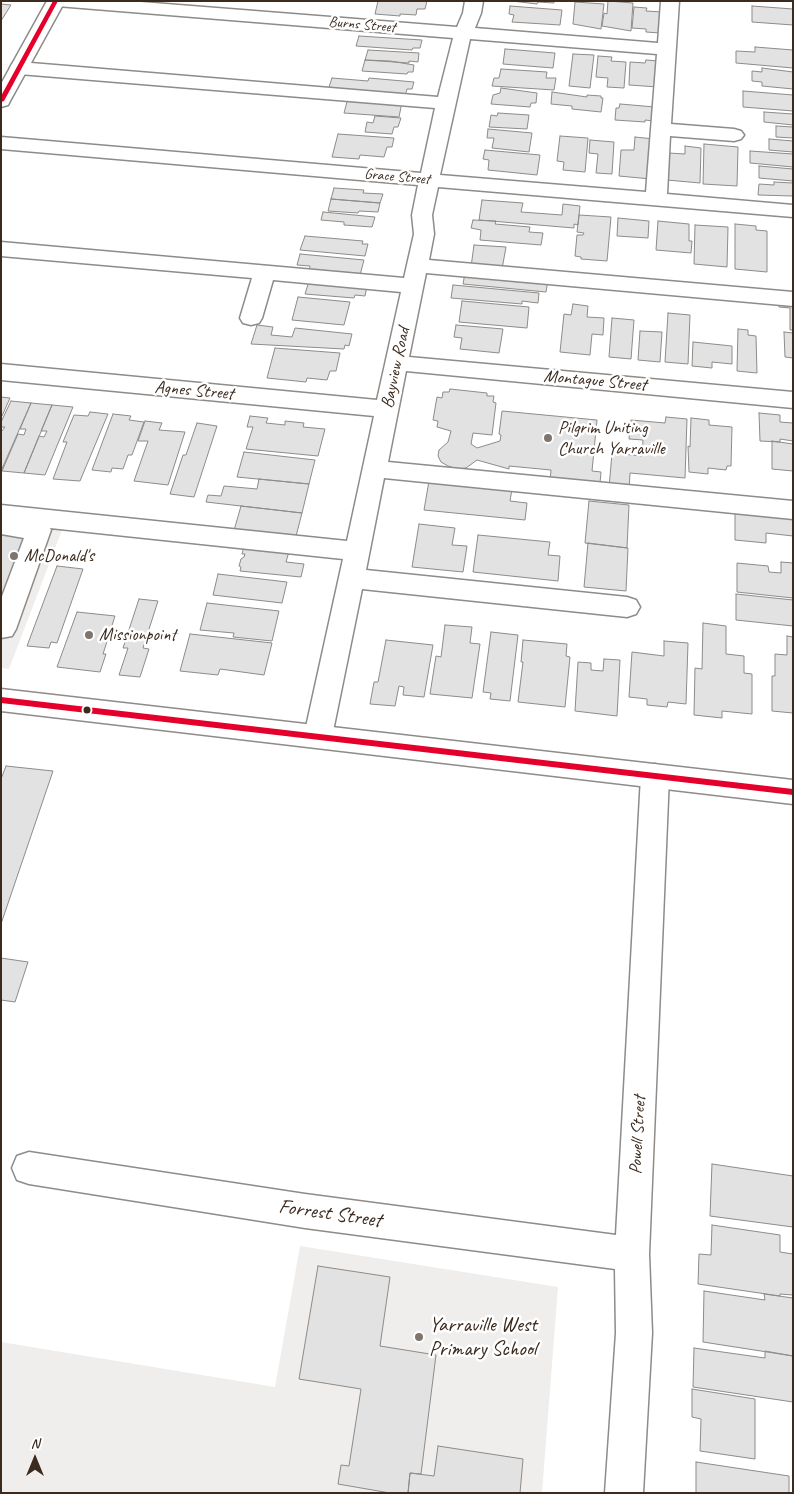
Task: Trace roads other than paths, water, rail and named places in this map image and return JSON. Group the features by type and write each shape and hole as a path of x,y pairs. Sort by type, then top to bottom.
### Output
{"street":[{"name":"Burns Street","path":"56,1 667,49"},
{"path":"3,95 56,1"},
{"name":"Bayview Road","path":"318,736 424,234 422,214 429,180 458,46 474,1"},
{"path":"656,200 670,1"},
{"path":"19,68 446,103"},
{"path":"661,129 734,135"},
{"name":"Grace Street","path":"1,143 793,211"},
{"path":"1,249 264,273 415,276 793,299"},
{"path":"251,318 264,273"},
{"name":"Montague Street","path":"397,363 793,400"},
{"name":"Agnes Street","path":"1,372 387,409"},
{"path":"374,468 793,510"},
{"path":"1,514 357,551"},
{"path":"1,527 39,530 3,629"},
{"path":"351,578 627,607"},
{"path":"1,700 793,792"},
{"name":"Powell Street","path":"624,1493 634,1333 632,1254 655,776"},
{"name":"Forrest Street","path":"30,1168 305,1210 632,1254"}],"place":[{"name":"Pilgrim Uniting Church Yarraville","path":"548,438"},
{"name":"McDonald's","path":"14,556"},
{"name":"Missionpoint","path":"89,635"},
{"name":"Yarraville West Primary School","path":"419,1337"}]}
